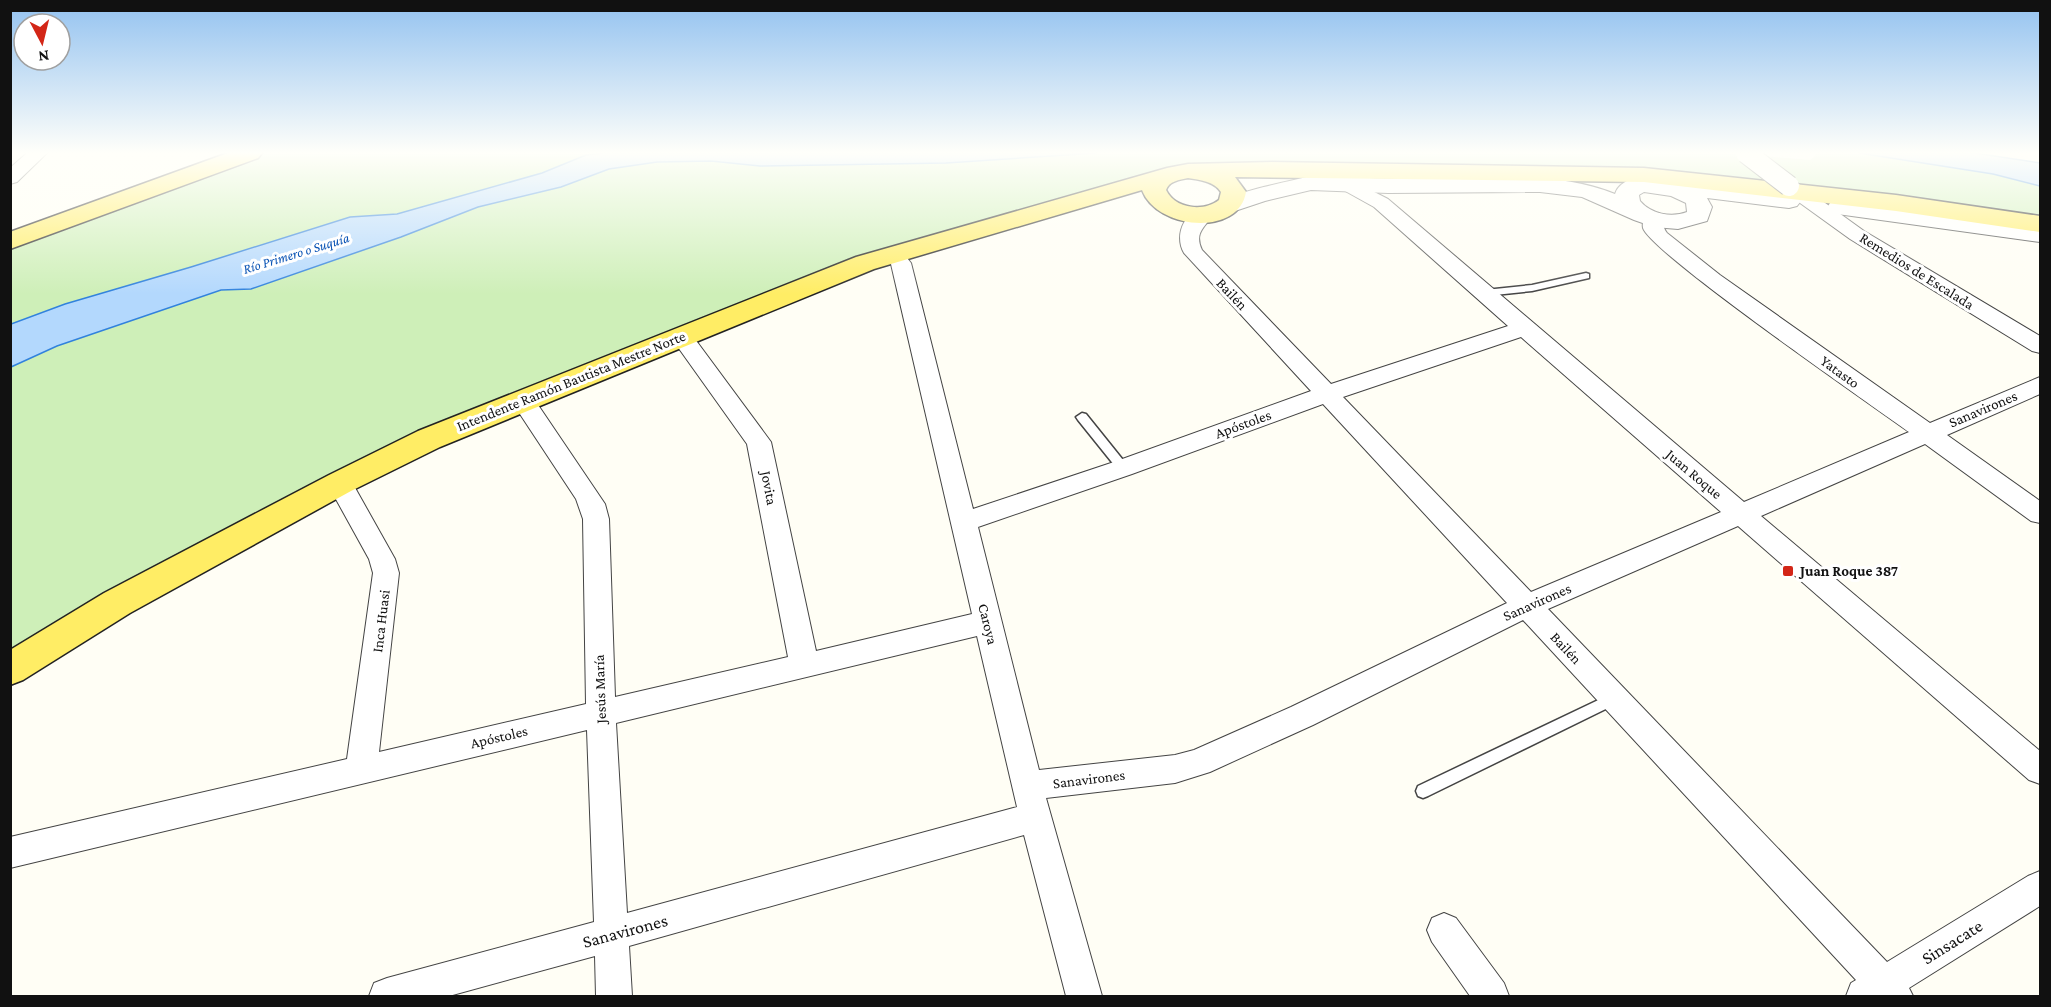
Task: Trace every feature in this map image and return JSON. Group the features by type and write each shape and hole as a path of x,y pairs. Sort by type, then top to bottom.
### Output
{"main road":[{"path":"10,241 122,200"},
{"name":"Intendente Ramón Bautista Mestre Norte","path":"10,669 117,603 340,483 429,439 681,336 893,253 1082,200"},
{"path":"1157,200 1176,212 1203,215 1226,207 1232,200"},
{"name":"Intendente Ramón Bautista Mestre Norte","path":"1820,200 2040,224"}],"street":[{"path":"1226,207 1246,200"},
{"name":"Juan Roque","path":"1376,200 2040,770"},
{"path":"1608,200 1648,217 1685,222 1720,208 1774,200"},
{"path":"1627,200 1628,204 1648,217"},
{"path":"1695,200 1700,211 1698,216"},
{"name":"Remedios de Escalada","path":"1796,200 1811,216 2008,338 2040,353"},
{"name":"Remedios de Escalada","path":"1798,200 2040,346"},
{"path":"1839,208 2040,235"},
{"name":"Remedios de Escalada","path":"1839,208 2040,339"},
{"name":"Bailén","path":"1203,215 1190,228 1187,240 1189,246 1527,606 1881,992"},
{"name":"Yatasto","path":"1648,217 1660,237 1683,256 2040,514"},
{"name":"Caroya","path":"893,253 901,263 1032,802 1084,996"},
{"name":"Apóstoles","path":"963,522 1123,468 1326,394 1524,328"},
{"name":"Jovita","path":"681,336 759,442 804,664"},
{"name":"Sanavirones","path":"387,996 611,935 1032,802 1199,762 1302,716 1527,606 2040,385"},
{"name":"Jesús María","path":"524,402 585,492 592,504 596,519 601,713 614,996"},
{"name":"Inca Huasi","path":"340,483 382,559 386,573 361,770"},
{"name":"Apóstoles","path":"10,853 988,622"},
{"name":"Sinsacate","path":"1881,992 2040,887"},
{"path":"1444,930 1491,996"}],"lane":[{"path":"1485,293 1532,288 1586,276"},
{"path":"1082,417 1123,468"},
{"path":"1423,791 1613,699"}],"green space":[{"path":"122,200 447,200 397,214 350,217 65,304 11,324 11,241"},
{"path":"507,200 1094,200 893,253 429,439 11,669 11,367 57,346 221,290 251,289 401,237 478,207"},
{"path":"1869,200 2040,200 2040,224"}],"water":[{"name":"Río Primero o Suquía","path":"447,200 507,200 478,207 401,237 251,289 221,290 57,346 11,367 11,324 65,304 350,217 397,214"}],"place":[{"name":"Juan Roque 387","path":"1788,571"}]}
